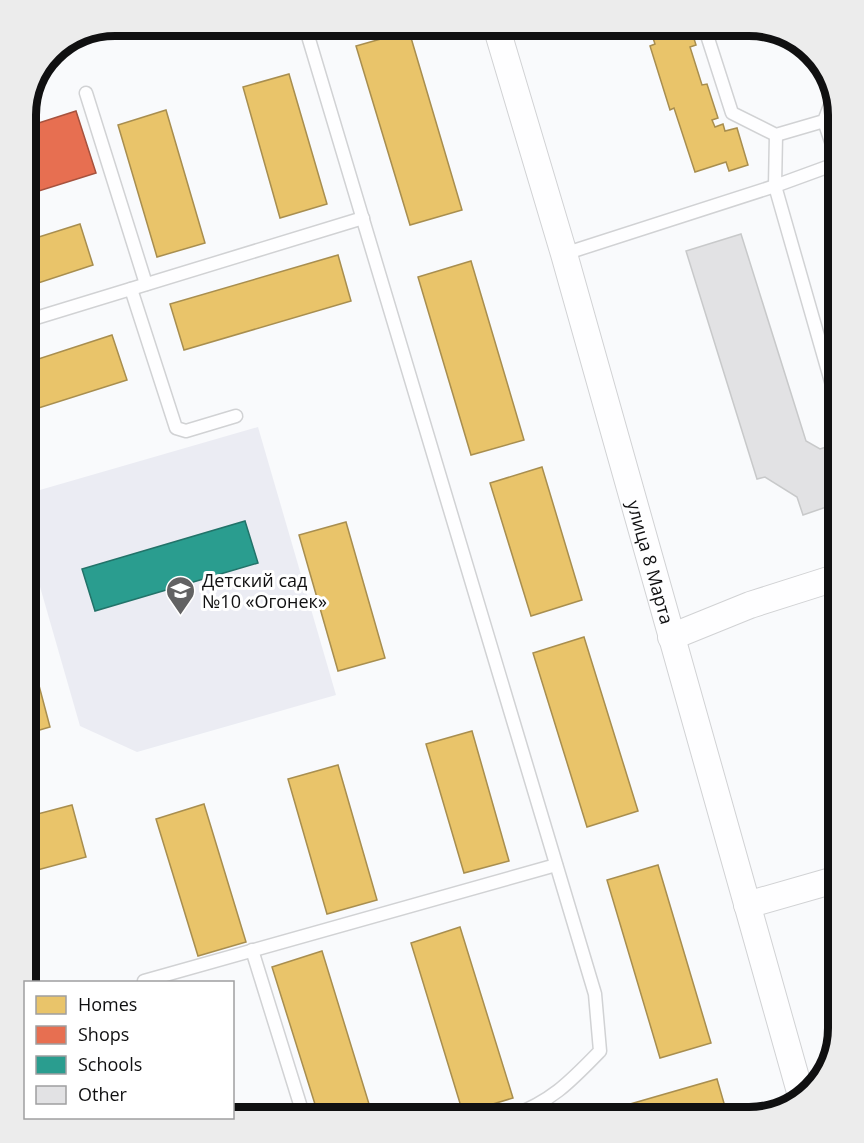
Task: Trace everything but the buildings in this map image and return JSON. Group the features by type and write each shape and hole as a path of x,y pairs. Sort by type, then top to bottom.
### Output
{"street":[{"name":"улица 8 Марта","path":"499,36 564,254 799,1089"},
{"path":"672,637 750,605 828,580"},
{"path":"747,905 828,882"}],"lane":[{"path":"308,36 595,994 600,1051 566,1087 536,1107"},
{"path":"707,36 732,113 776,135 824,121"},
{"path":"86,93 146,284"},
{"path":"828,112 824,121 828,133"},
{"path":"776,135 774,186 828,372"},
{"path":"564,254 774,186 828,166"},
{"path":"36,318 363,218"},
{"path":"131,289 176,428 186,431 236,416"},
{"path":"144,981 556,865"},
{"path":"252,951 301,1107"}],"shaded area":[{"name":"Детский сад №10 «Огонек»","path":"258,427 336,695 137,752 80,726 36,573 36,491"}],"place":[{"name":"Детский сад №10 «Огонек»","path":"181,616"}]}
